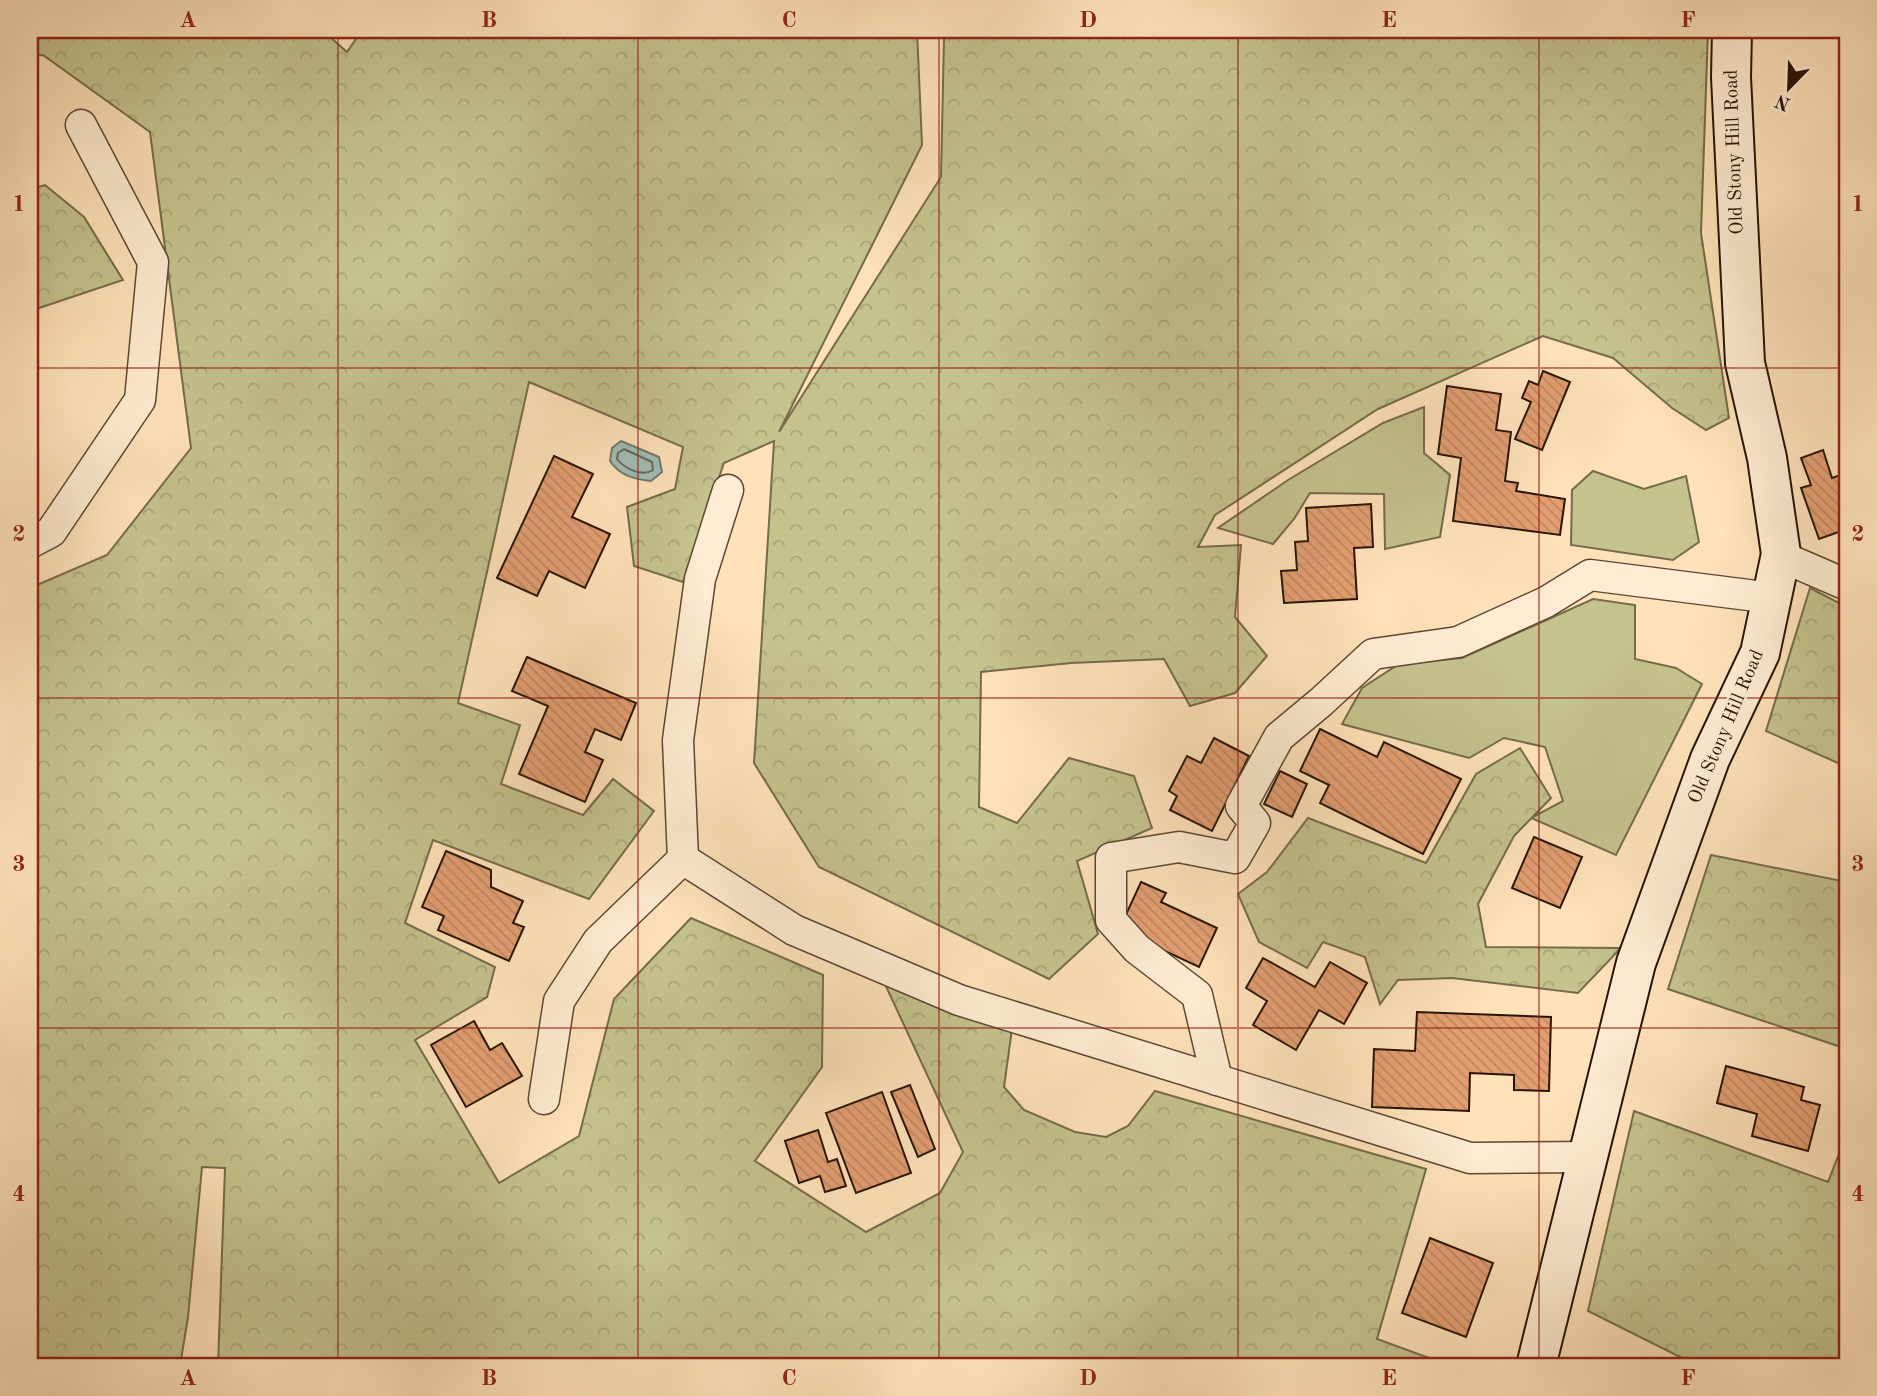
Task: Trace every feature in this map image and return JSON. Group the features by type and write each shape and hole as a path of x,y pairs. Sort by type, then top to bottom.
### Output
{"street":[{"name":"Old Stony Hill Road","path":"1536,1366 1636,963 1710,759 1760,653 1780,556 1767,458 1745,363 1731,77 1732,30"},
{"path":"30,543 51,532 140,400 153,262 81,125"},
{"path":"544,1099 559,1001 598,941 683,859 678,740 700,579 728,490"},
{"path":"1780,556 1847,585"},
{"path":"1216,1080 1197,995 1137,948 1111,920 1111,858 1179,847 1235,858 1255,823 1241,806 1279,737 1373,654 1458,642 1546,602 1590,575 1772,598"},
{"path":"683,859 794,930 958,1000 1470,1158 1588,1157"}],"green space":[{"path":"30,30 322,30 347,52 362,30 917,30 922,145 779,432 941,177 944,39 948,30 1708,30 1701,233 1729,418 1706,430 1672,408 1613,358 1543,336 1378,409 1215,515 1198,547 1241,545 1235,617 1267,656 1235,693 1190,706 1164,659 1071,663 981,672 979,807 1017,823 1069,758 1134,776 1152,828 1077,861 1098,934 1049,979 819,867 754,763 774,441 724,463 683,582 634,566 627,507 675,489 683,447 529,382 458,703 520,725 501,784 583,815 613,779 654,811 589,899 433,840 405,923 495,967 487,997 415,1040 499,1183 579,1136 614,999 691,918 823,975 822,1067 755,1161 866,1232 940,1193 963,1152 884,982 1012,1029 1004,1087 1024,1110 1075,1132 1106,1137 1128,1126 1155,1091 1426,1169 1377,1339 1451,1366 218,1366 225,1168 202,1167 188,1317 180,1366 30,1366 30,588 107,555 191,448 150,132 43,55 30,56"},
{"path":"45,185 84,217 123,280 30,311 30,189"},
{"path":"1424,407 1424,453 1450,475 1440,537 1385,549 1384,494 1310,493 1294,519 1273,544 1218,528 1288,480 1383,423"},
{"path":"1593,471 1644,489 1686,476 1699,542 1673,560 1571,545 1572,490"},
{"path":"1810,588 1847,607 1847,767 1766,731"},
{"path":"1593,599 1635,605 1635,659 1676,668 1702,684 1616,855 1531,818 1563,801 1545,747 1504,738 1469,758 1342,724 1362,688 1399,664 1462,658"},
{"path":"1520,748 1551,798 1514,836 1478,904 1486,947 1621,948 1578,993 1452,978 1398,980 1380,1004 1365,957 1323,942 1307,968 1259,942 1238,894 1267,872 1308,818 1426,863 1476,774"},
{"path":"1711,855 1847,882 1847,1049 1668,989"},
{"path":"1634,1111 1828,1182 1847,1133 1847,1366 1698,1366 1588,1311"}],"water":[{"path":"621,441 659,457 662,472 651,481 633,478 618,470 610,461 612,448"}],"building":[{"path":"1543,371 1570,382 1542,450 1515,439 1531,402 1522,398 1529,381 1538,385"},
{"path":"1447,386 1501,394 1496,430 1511,432 1505,481 1518,483 1516,491 1565,499 1560,535 1453,521 1461,458 1438,454"},
{"path":"1823,450 1832,478 1847,473 1847,529 1819,539 1801,488 1811,485 1801,458"},
{"path":"554,456 593,474 572,517 610,534 585,588 549,571 537,596 497,578"},
{"path":"1371,504 1373,547 1354,548 1357,599 1284,603 1281,571 1297,570 1295,542 1308,541 1306,508"},
{"path":"527,657 636,703 621,740 595,729 585,752 603,760 585,802 519,774 548,706 512,691"},
{"path":"1320,729 1377,757 1384,742 1461,779 1423,854 1320,803 1329,785 1300,771"},
{"path":"1214,738 1249,756 1212,831 1170,810 1177,796 1169,791 1187,756 1201,763"},
{"path":"1280,771 1307,784 1292,817 1264,804"},
{"path":"1534,837 1582,857 1560,908 1512,888"},
{"path":"446,851 491,870 491,887 523,901 513,923 524,927 509,961 438,930 444,916 422,907"},
{"path":"1141,882 1166,893 1161,902 1217,928 1199,967 1137,938 1138,928 1123,921"},
{"path":"1263,958 1315,987 1330,962 1367,983 1344,1024 1319,1010 1296,1050 1253,1025 1267,1001 1246,988"},
{"path":"1417,1012 1551,1017 1549,1091 1514,1090 1514,1075 1470,1073 1469,1111 1372,1107 1374,1049 1415,1051"},
{"path":"474,1021 490,1050 502,1043 522,1076 466,1107 431,1045"},
{"path":"1726,1066 1804,1087 1801,1100 1820,1105 1808,1151 1752,1136 1757,1114 1717,1103"},
{"path":"910,1085 935,1149 918,1157 891,1092"},
{"path":"882,1092 911,1173 856,1193 826,1113"},
{"path":"818,1130 828,1162 837,1159 846,1186 825,1192 820,1176 799,1183 785,1141"},
{"path":"1430,1238 1493,1263 1466,1337 1402,1313"}]}
